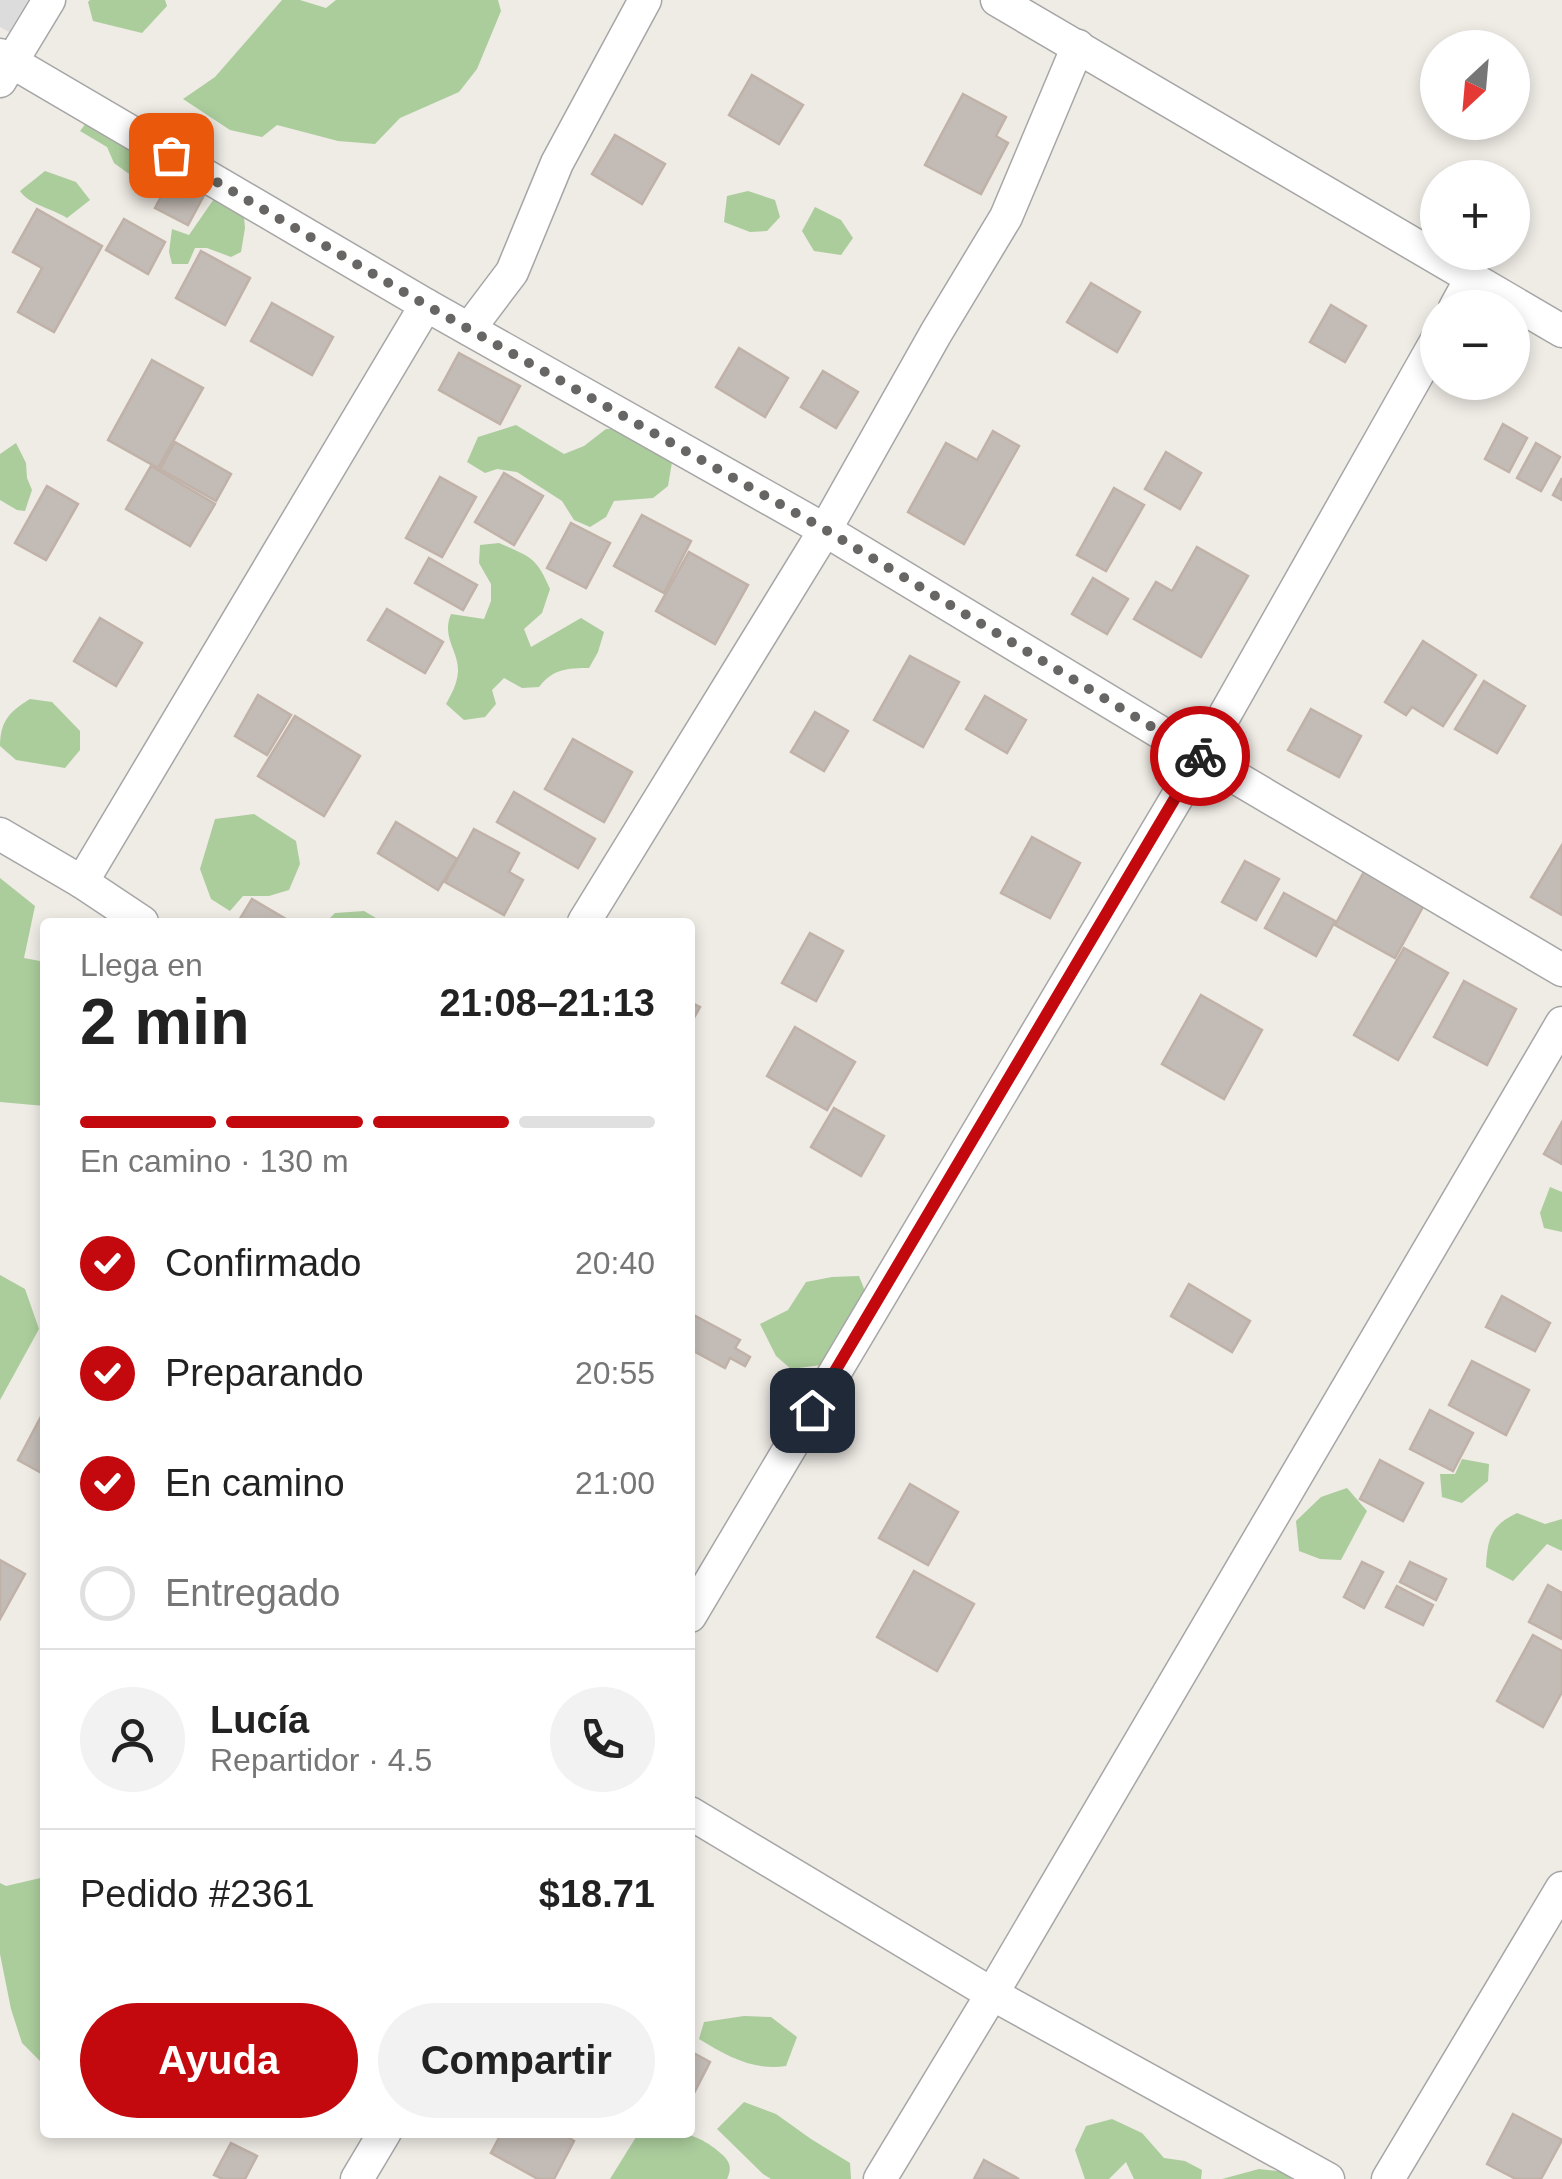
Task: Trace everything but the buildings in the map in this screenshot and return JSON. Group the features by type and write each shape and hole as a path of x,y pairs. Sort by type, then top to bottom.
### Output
{"street":[{"path":"49,0 4,66 826,530 1562,970"},
{"path":"469,329 512,272 557,164 645,0"},
{"path":"997,0 1562,330"},
{"path":"586,918 826,530 1006,216 1078,46"},
{"path":"1465,290 1472,278"},
{"path":"82,882 426,305"},
{"path":"695,1608 1201,757 1420,370"},
{"path":"0,834 136,918"},
{"path":"880,2179 1562,1023"},
{"path":"695,1815 992,1994 1328,2179"},
{"path":"1388,2179 1562,1888"},
{"path":"357,2179 381,2138"}],"shaded area":[{"path":"0,0 28,0 9,32 0,27"}],"green space":[{"path":"90,0 165,0 167,6 142,33 93,21"},
{"path":"282,0 300,0 326,8 336,0 498,0 501,11 477,69 459,92 400,118 375,144 338,141 277,125 262,137 230,130 183,99 215,77"},
{"path":"87,122 171,172 157,183 136,179 114,163 107,147 80,131"},
{"path":"45,171 76,182 90,200 67,218 29,199 20,191"},
{"path":"748,191 775,200 780,217 767,231 750,232 724,222 727,196"},
{"path":"216,196 243,206 241,252 231,257 195,248 188,264 172,264 172,229 189,235"},
{"path":"815,207 841,220 853,238 841,255 814,251 802,231"},
{"path":"516,425 564,454 584,446 606,429 624,429 672,462 668,486 653,498 614,501 606,517 590,527 574,520 562,501 517,472 497,469 485,473 467,462 478,437"},
{"path":"16,443 26,463 32,490 25,511 0,500 0,454"},
{"path":"499,543 531,559 550,589 542,613 524,629 531,647 581,618 604,632 589,668 561,671 539,687 522,688 504,678 492,690 496,704 485,717 464,720 446,704 458,672 448,623 451,614 484,619 491,601 491,584 479,563 480,545"},
{"path":"30,699 52,702 80,731 80,750 65,768 16,760 0,746 8,718"},
{"path":"254,814 296,841 300,864 289,890 269,896 243,896 230,911 211,899 200,869 215,819"},
{"path":"0,878 35,906 24,958 40,961 40,1106 0,1102"},
{"path":"364,911 376,918 330,918 335,913"},
{"path":"1550,1187 1562,1192 1562,1232 1544,1228 1540,1213"},
{"path":"0,1275 25,1289 39,1329 0,1400"},
{"path":"859,1276 869,1301 821,1365 791,1369 776,1356 760,1324 788,1310 806,1282"},
{"path":"1462,1459 1489,1464 1488,1481 1462,1503 1442,1497 1440,1474 1455,1474"},
{"path":"1347,1488 1367,1511 1341,1560 1320,1559 1299,1551 1296,1521 1321,1497"},
{"path":"1517,1513 1545,1524 1562,1519 1562,1551 1547,1544 1513,1581 1486,1567 1492,1534"},
{"path":"40,1878 40,2061 22,2043 0,1954 0,1883 6,1886"},
{"path":"744,2016 771,2017 797,2037 786,2066 751,2064 699,2039 704,2022"},
{"path":"744,2102 776,2114 850,2163 851,2179 771,2179 763,2174 717,2129"},
{"path":"1112,2119 1142,2133 1164,2158 1185,2161 1202,2170 1201,2179 1134,2179 1126,2162 1109,2179 1085,2179 1075,2150 1086,2126"},
{"path":"635,2138 695,2138 722,2154 730,2170 727,2179 610,2179"},
{"path":"1259,2169 1287,2172 1291,2179 1222,2179"}],"way so far":[{"path":"171,155 426,305 826,530 1200,756"}],"route":[{"path":"812,1410 1200,756"}]}
